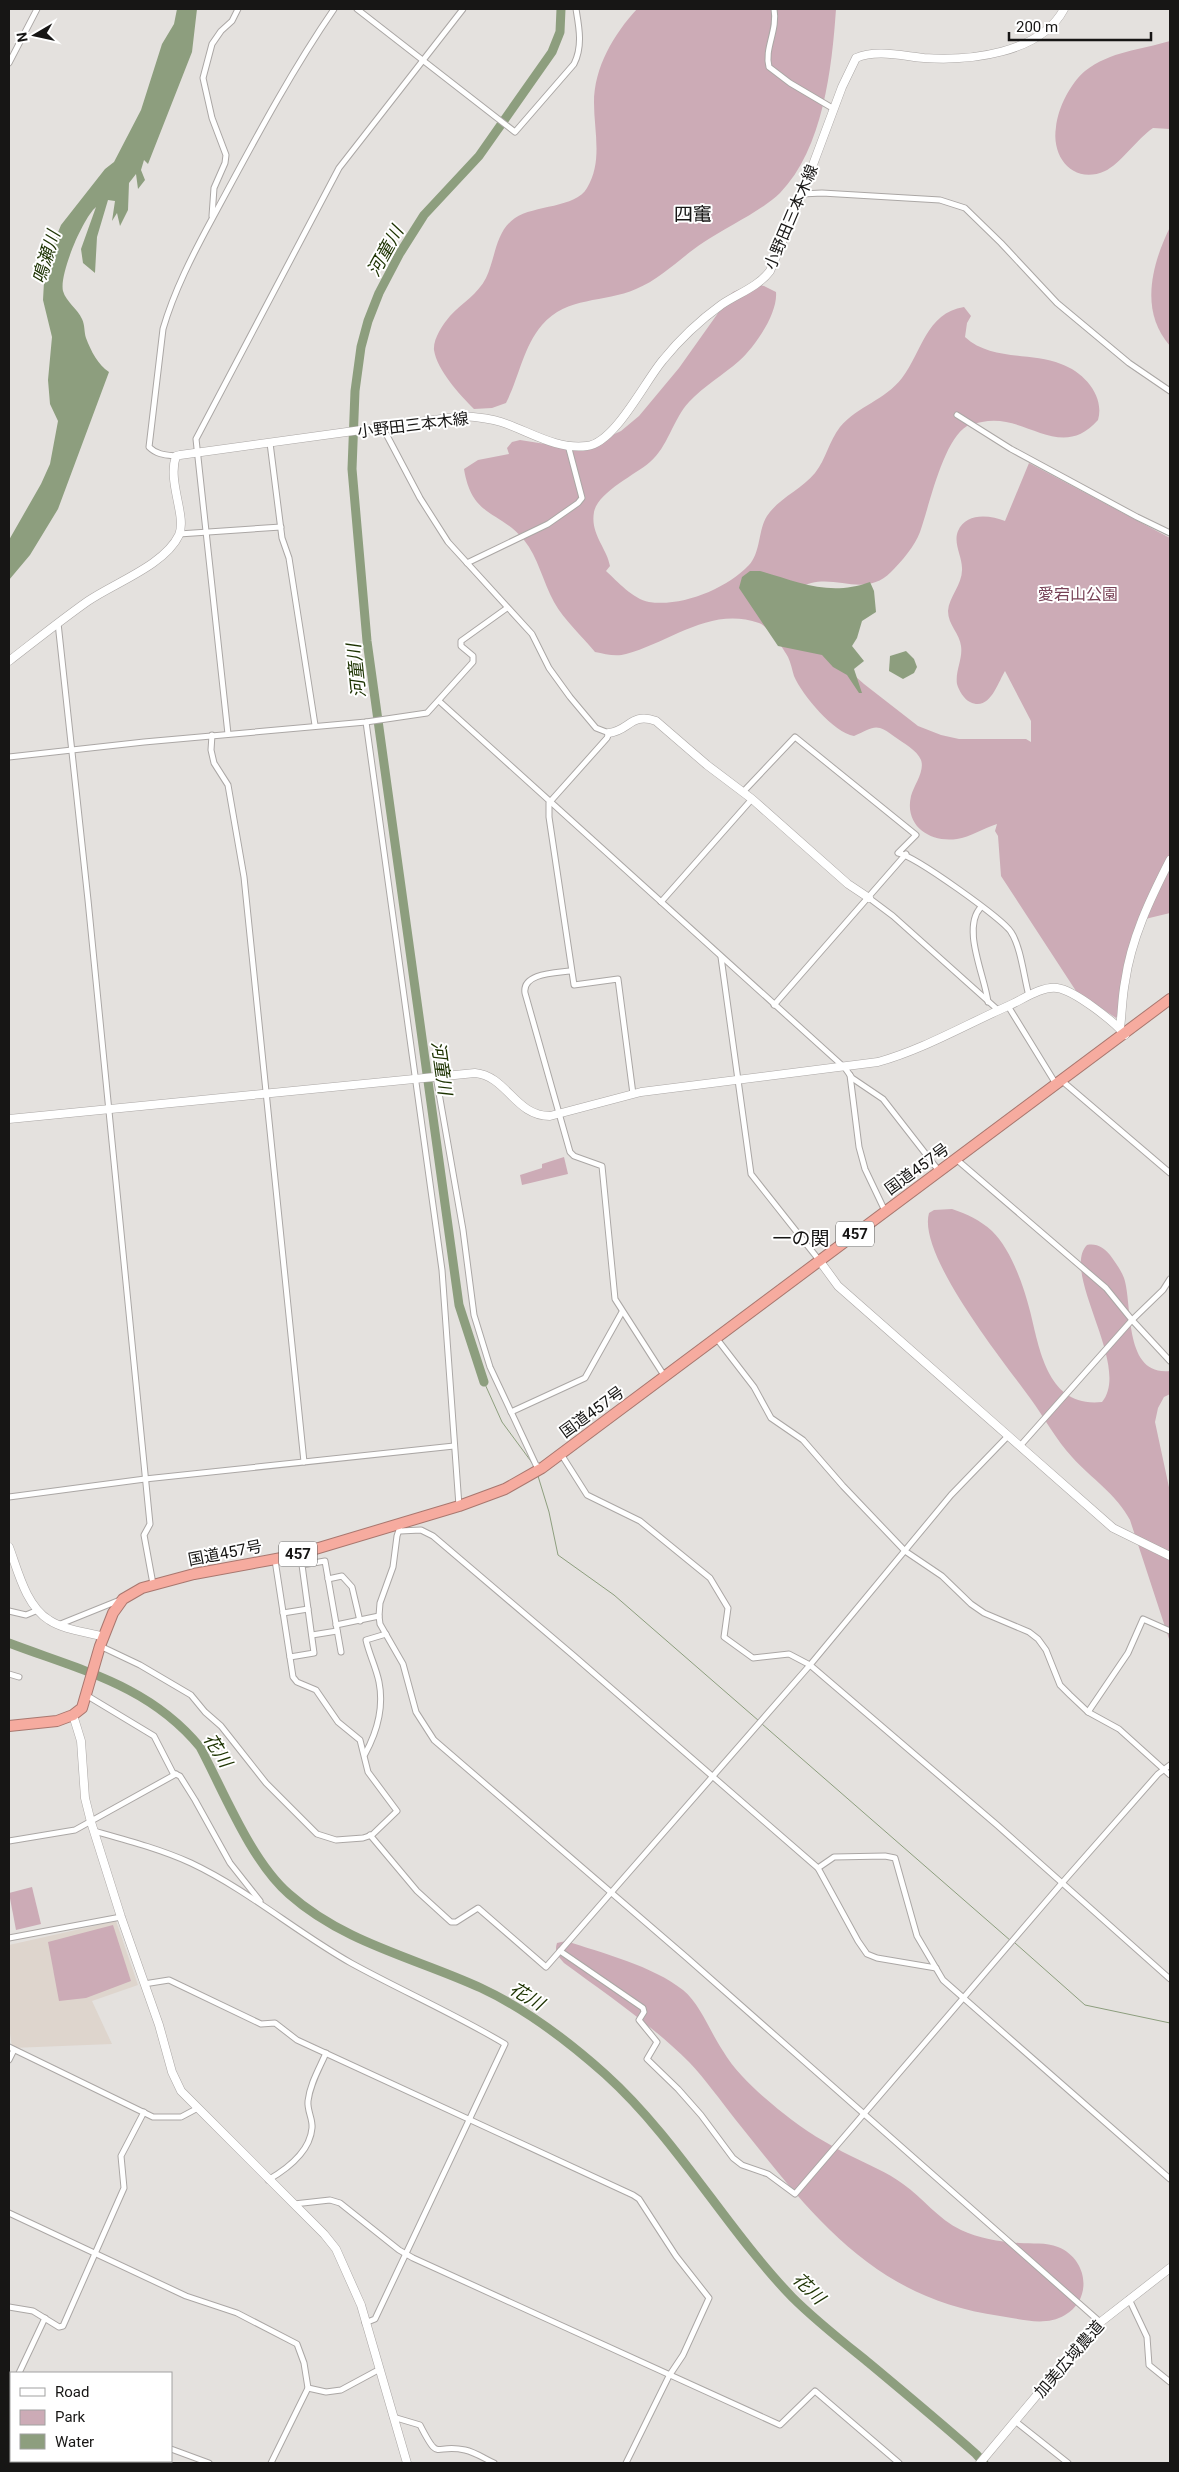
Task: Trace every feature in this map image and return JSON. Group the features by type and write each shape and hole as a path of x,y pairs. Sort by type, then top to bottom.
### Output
{"highway":[{"name":"国道457号","path":"123,1599 132,1592 153,1584 275,1560 400,1527 520,1482 541,1469 717,1340 819,1260 956,1159 1123,1031 1170,1000"},
{"path":"9,1726 39,1724 73,1715 82,1708 102,1641 113,1613 123,1599"}],"street":[{"path":"9,63 37,9"},
{"path":"212,219 214,188 225,163 226,155 212,118 203,78 212,44 221,31 232,21 238,9"},
{"path":"9,661 90,600 161,556 173,545 179,534 172,472 176,456 162,455 154,452 149,447 163,329 180,285 212,219 277,99 334,9"},
{"path":"357,9 515,132 538,104 564,78 579,54 580,40 576,9"},
{"path":"228,734 196,439 339,168 463,9"},
{"path":"774,9 776,25 768,57 769,67 790,84 834,109"},
{"name":"小野田三本木線","path":"176,456 196,451 342,434 463,416 499,422 534,437 568,445 592,445 608,435 650,376 679,342 706,316 766,277 774,263 802,194 852,63 863,55 953,60 979,57 1024,43 1038,36 1053,24 1064,9"},
{"path":"802,194 822,193 946,201 965,208 1001,243 1057,303 1129,363 1170,391"},
{"path":"956,415 1012,449 1170,533"},
{"path":"383,428 429,513 448,542 532,634 549,668 596,728 609,733 617,731 638,718 656,721 707,766 752,798 848,884 893,916 998,1010"},
{"path":"270,443 281,527 289,558 315,725"},
{"path":"467,563 541,527 578,503 582,498 568,445"},
{"path":"179,534 281,527"},
{"path":"9,757 315,725 367,722 427,713 473,662 473,656 461,646 461,641 507,608"},
{"path":"58,623 150,1524 144,1535 153,1584"},
{"path":"439,701 549,803 847,1071 883,1099 939,1171"},
{"path":"367,722 442,1270 459,1506"},
{"path":"609,733 607,738 549,803 549,816 561,886 570,970 574,985 618,979 633,1094"},
{"path":"212,736 211,750 214,763 228,785 244,877 304,1462"},
{"path":"744,792 795,737 916,835 898,853 906,854 926,865 1011,931 1029,996"},
{"path":"661,902 752,798"},
{"path":"774,1005 906,854"},
{"path":"1123,1031 1124,982 1132,952 1148,904 1170,860"},
{"path":"981,907 977,912 974,925 974,948 981,967 988,1002"},
{"path":"721,957 751,1174 838,1286 1113,1528 1170,1556"},
{"path":"570,970 531,979 524,989 572,1155 602,1166 615,1299 665,1377"},
{"path":"9,1119 475,1073 488,1076 525,1109 543,1116 559,1114 633,1094 738,1080 847,1071 890,1059 1029,996 1055,987 1064,989 1083,999 1123,1031"},
{"path":"1008,1006 1058,1082 1170,1173"},
{"path":"847,1071 864,1169 885,1211"},
{"path":"434,1076 463,1230 474,1315 490,1367 536,1465 541,1469"},
{"path":"956,1159 1106,1288 1132,1320 1170,1361"},
{"path":"1020,1446 1132,1320 1163,1290 1170,1279"},
{"path":"512,1412 585,1378 622,1312"},
{"path":"717,1340 754,1387 771,1418 803,1440 842,1486 905,1551 942,1576 971,1604 984,1613 1029,1632 1038,1639 1046,1650 1060,1684 1088,1712 1112,1724 1170,1775"},
{"path":"370,1836 417,1890 451,1922 456,1922 478,1908 546,1966 810,1665 951,1495 1008,1436"},
{"path":"9,1497 145,1479 454,1446"},
{"path":"561,1453 587,1495 640,1521 710,1578 728,1608 724,1637 736,1648 753,1658 789,1654 810,1665 1170,1978"},
{"path":"936,1968 877,1958 867,1954 818,1868 433,1536 421,1530 400,1527 393,1567 380,1603 379,1616 386,1634 400,1656 416,1712 434,1740 611,1892 1100,2322"},
{"path":"9,1547 26,1592 38,1610 48,1620 102,1641 191,1695 205,1712 221,1726 266,1783 317,1834 336,1840 370,1836 397,1811 368,1772 360,1740 338,1722 316,1690 294,1680 275,1560"},
{"path":"312,1550 314,1563"},
{"path":"290,1657 314,1653 302,1565 325,1561 340,1652"},
{"path":"328,1579 342,1576 352,1587 360,1621"},
{"path":"58,1625 123,1599"},
{"path":"283,1613 308,1609"},
{"path":"9,1611 26,1615 38,1610"},
{"path":"312,1635 379,1616"},
{"path":"1088,1712 1128,1653 1143,1619 1170,1631"},
{"path":"365,1754 378,1722 380,1693 379,1681 366,1640 386,1634"},
{"path":"9,1674 19,1677"},
{"path":"86,1695 149,1730 157,1740 173,1773 176,1773 195,1800 230,1864 262,1904"},
{"path":"73,1715 81,1741 85,1798 91,1822 121,1917 159,2026 172,2072 181,2091 324,2234 336,2249 357,2296 407,2463"},
{"path":"560,1951 643,2008 644,2012 638,2020 657,2042 647,2059 701,2115 733,2158 742,2164 768,2174 795,2194 1062,1883 1164,1769 1170,1765"},
{"path":"9,1841 68,1833 91,1822 176,1773"},
{"path":"94,1831 191,1863 262,1904 344,1959 456,2015 505,2044 374,2319 365,2324"},
{"path":"818,1868 834,1857 886,1856 895,1858 917,1936 942,1980 1170,2180"},
{"path":"9,1938 121,1917"},
{"path":"144,1984 171,1981 261,2024 275,2023 297,2040 639,2199 676,2256 709,2298 683,2355 670,2376 626,2463"},
{"path":"9,2047 156,2118 177,2117 198,2108"},
{"path":"9,2060 14,2050"},
{"path":"268,2180 294,2164 308,2140 312,2130 308,2110 309,2094 326,2054"},
{"path":"9,2307 33,2311 59,2327 64,2326 94,2253 124,2188 121,2156 144,2112"},
{"path":"292,2204 330,2200 340,2203 405,2254 780,2425 815,2391 899,2463"},
{"path":"9,2213 186,2296 236,2313 294,2341 300,2351 308,2388 271,2463"},
{"name":"加美広域農道","path":"980,2463 1100,2322 1170,2268"},
{"path":"1129,2299 1147,2337 1149,2365 1170,2382"},
{"path":"19,2372 45,2318"},
{"path":"308,2388 326,2392 341,2390 380,2369"},
{"path":"394,2417 420,2425 434,2449 467,2450 494,2463"},
{"path":"1016,2421 1068,2463"},
{"path":"172,2449 209,2463"}],"shaded area":[{"path":"116,1921 138,1985 92,2001 112,2044 12,2048 9,2026 9,1945"}],"green space":[{"path":"637,9 836,9 828,82 816,131 795,175 773,199 704,242 645,285 624,293 574,305 552,316 542,325 530,343 506,403 492,408 474,409 444,374 434,350 437,337 450,316 483,284 503,230 508,224 523,214 574,199 587,188 595,168 596,157 594,103 597,77 613,40"},
{"path":"1170,41 1170,129 1153,128 1105,171 1084,174 1067,166 1057,149 1055,138 1059,112 1074,83 1085,71 1105,59"},
{"path":"1170,227 1170,346 1160,332 1154,318 1152,287 1158,256"},
{"name":"愛宕山公園","path":"753,284 764,286 776,292 773,310 758,339 739,361 689,402 656,456 602,498 594,512 594,527 610,566 606,571 637,597 649,602 662,603 689,599 716,589 739,574 749,565 756,554 767,516 772,509 815,473 840,427 895,386 909,368 926,335 941,317 951,311 964,307 971,316 967,323 965,337 975,345 999,353 1049,360 1069,368 1085,379 1091,386 1098,402 1098,420 1084,432 1070,437 1056,437 998,421 982,422 967,426 958,434 944,459 915,543 891,572 880,580 869,584 857,585 822,582 810,583 798,589 812,638 864,684 918,726 941,735 959,739 1026,739 1031,742 1031,721 1005,671 992,694 983,703 977,704 968,701 957,684 961,646 959,637 950,621 948,611 962,574 957,536 962,525 972,518 979,517 992,517 1005,521 1029,463 1170,538 1170,913 1137,921 1122,983 1120,1011 1116,1018 1076,991 1001,876 998,836 995,831 997,824 967,836 947,840 929,835 921,830 911,816 910,807 911,796 922,769 919,756 910,747 883,729 871,728 854,736 837,728 828,721 811,703 798,684 786,653 766,628 759,623 741,619 724,619 707,622 643,649 626,654 614,655 595,652 558,609 533,554 524,540 515,530 488,512 473,497 464,469 478,460 509,454 507,448 512,442 520,440 564,447 604,439 621,431 639,416 679,368 733,292"},
{"path":"564,1157 568,1174 522,1185 520,1175 542,1168 542,1164"},
{"path":"952,1209 968,1215 983,1224 992,1231 1005,1248 1020,1280 1043,1359 1058,1386 1069,1396 1084,1401 1102,1402 1109,1386 1109,1366 1082,1276 1081,1258 1087,1245 1097,1245 1105,1250 1121,1272 1127,1290 1130,1321 1137,1351 1144,1362 1155,1370 1170,1371 1170,1394 1164,1397 1158,1408 1155,1422 1170,1492 1170,1642 1130,1520 1125,1511 1066,1450 965,1308 936,1255 929,1232 929,1213 934,1210"},
{"path":"32,1887 41,1924 16,1930 9,1893"},
{"path":"113,1925 131,1981 86,1998 59,2001 48,1942"},
{"path":"566,1941 611,1955 671,1981 695,2003 729,2060 750,2085 767,2100 816,2136 897,2180 938,2214 961,2230 989,2239 1049,2244 1068,2253 1076,2260 1083,2280 1083,2290 1074,2308 1065,2315 1049,2321 1033,2321 1000,2316 955,2306 915,2291 880,2271 848,2246 818,2218 790,2187 707,2083 675,2048 564,1963 557,1954 556,1946 557,1943"}],"water":[{"path":"177,9 197,9 192,52 148,164 144,160 141,170 145,180 138,189 136,174 129,183 128,210 120,226 117,213 112,221 115,201 108,200 97,237 95,273 83,263 81,249 96,207 79,234 65,272 63,291 82,319 86,338 98,362 109,372 58,509 30,555 9,580 9,540 41,484 50,464 58,421 50,404 48,380 52,337 43,300 45,264 61,225 105,169 114,162 141,110 162,44 174,24"},
{"path":"750,571 760,571 801,583 827,588 841,588 870,582 874,591 876,612 862,621 857,638 852,646 864,661 854,669 862,693 859,693 847,675 833,667 822,655 778,646 739,588 742,577"},
{"path":"906,651 914,659 917,667 914,673 903,679 889,671 890,656"}],"waterway":[{"name":"河童川","path":"484,1382 459,1305 367,641 352,469 355,391 361,347 368,321 379,293 400,253 424,215 479,156 552,52 560,32 561,9"},
{"path":"484,1382 502,1422 533,1464"},
{"path":"538,1476 549,1512 558,1555 614,1595 759,1721"},
{"name":"花川","path":"9,1643 112,1682 159,1708 180,1726 200,1747 239,1825 262,1863 275,1880 310,1911 333,1925 381,1948 456,1977 498,1996 546,2026 591,2062 631,2099 655,2126 745,2242 792,2297 820,2323 950,2431 984,2463"},
{"path":"762,1724 1011,1941"},
{"path":"1015,1943 1085,2005 1170,2023"}],"district":[{"name":"四竃","path":"693,214"},
{"name":"一の関","path":"801,1238"}],"water label":[{"name":"鳴瀬川","path":"46,257"}]}
